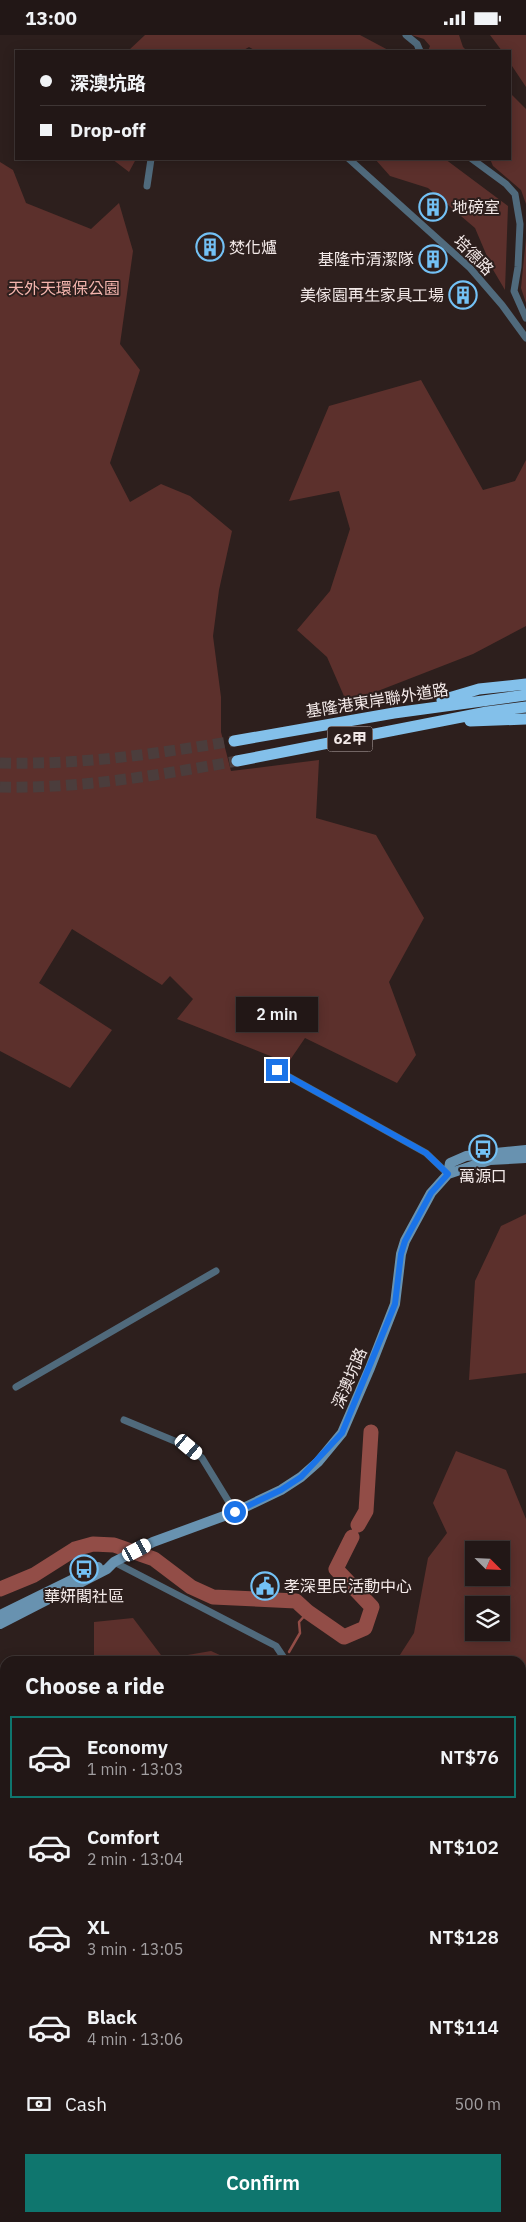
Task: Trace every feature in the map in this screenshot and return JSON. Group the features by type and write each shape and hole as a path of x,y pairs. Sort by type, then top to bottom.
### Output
{"highway":[{"path":"394,713 479,689 526,684"},
{"name":"基隆港東岸聯外道路","path":"234,741 394,713 526,695"},
{"name":"基隆港東岸聯外道路","path":"236,761 526,707"},
{"path":"441,722 526,719"}],"main road":[{"name":"深澳坑路","path":"448,1174 450,1163 466,1156 526,1150"},
{"name":"深澳坑路","path":"0,1624 107,1569 117,1560 153,1542 235,1512 281,1490 301,1477 342,1433 395,1304 401,1254 405,1241 431,1193 448,1174 490,1160 526,1158"},
{"name":"深澳坑路","path":"0,1615 110,1560 117,1560"}],"street":[{"path":"406,35 418,44 420,50"},
{"path":"146,186 150,160"},
{"name":"培德路","path":"350,160 470,268 502,305 526,339"},
{"path":"473,160 506,184 515,194 520,224 518,267 514,291 526,317"},
{"path":"277,1070 426,1153 448,1174"},
{"path":"16,1387 216,1271"},
{"path":"124,1420 189,1447 202,1458 235,1512"},
{"path":"117,1560 276,1646 283,1656"}],"green space":[{"path":"145,35 360,35 388,50 254,50 249,47 244,50 129,50"},
{"path":"411,35 459,35 466,50 428,50 430,46 424,39"},
{"path":"490,35 526,35 526,87 511,64 511,50 501,50"},
{"path":"511,94 526,109 526,204 521,190 493,166 490,160 511,160"},
{"path":"113,160 135,160 129,172"},
{"path":"376,160 446,160 508,206 505,290 492,268 475,228 428,188 390,176"},
{"name":"天外天環保公園","path":"0,162 13,170 26,203 91,229 119,203 133,251 120,344 140,370 110,463 130,502 161,484 190,496 232,531 219,590 213,636 221,697 221,732 231,771 319,760 316,818 376,835 424,918 389,982 416,1055 397,1083 305,1038 288,1063 177,1019 193,999 170,976 162,985 72,929 39,983 112,1030 70,1088 0,1051"},
{"path":"526,238 526,303 521,288"},
{"path":"421,380 483,490 515,481 526,460 526,626 473,654 347,703 327,657 297,630 330,591 350,529 339,491 289,501 329,406"},
{"path":"526,1214 526,1373 469,1380 475,1281 501,1226"},
{"path":"456,1451 506,1470 526,1519 526,1656 399,1656 414,1633 428,1558 447,1533 433,1503"},
{"path":"133,1618 162,1656 94,1656 94,1622"},
{"path":"211,1651 222,1656 182,1656"}],"waterway":[{"path":"358,1525 366,1511 371,1432"},
{"path":"0,1589 34,1575 75,1549 93,1544 114,1545 154,1559 191,1587 213,1597 296,1601 308,1612 344,1637 365,1628 372,1607 336,1569 352,1537"},
{"path":"289,1652 300,1633 299,1622 308,1612"}],"tunnel":[{"path":"0,763 89,760 234,741"},
{"path":"0,787 60,786 89,783 148,776 237,761"}],"place":[{"name":"地磅室","path":"433,207"},
{"name":"焚化爐","path":"210,247"},
{"name":"基隆市清潔隊","path":"433,259"},
{"name":"美傢園再生家具工場","path":"463,295"},
{"name":"萬源口","path":"483,1149"},
{"name":"華妍閣社區","path":"84,1569"},
{"name":"孝深里民活動中心","path":"265,1586"}],"route":[{"path":"235,1512 281,1490 301,1477 318,1462 342,1433 395,1304 401,1254 405,1241 431,1193 448,1174 426,1153 277,1070"}]}
